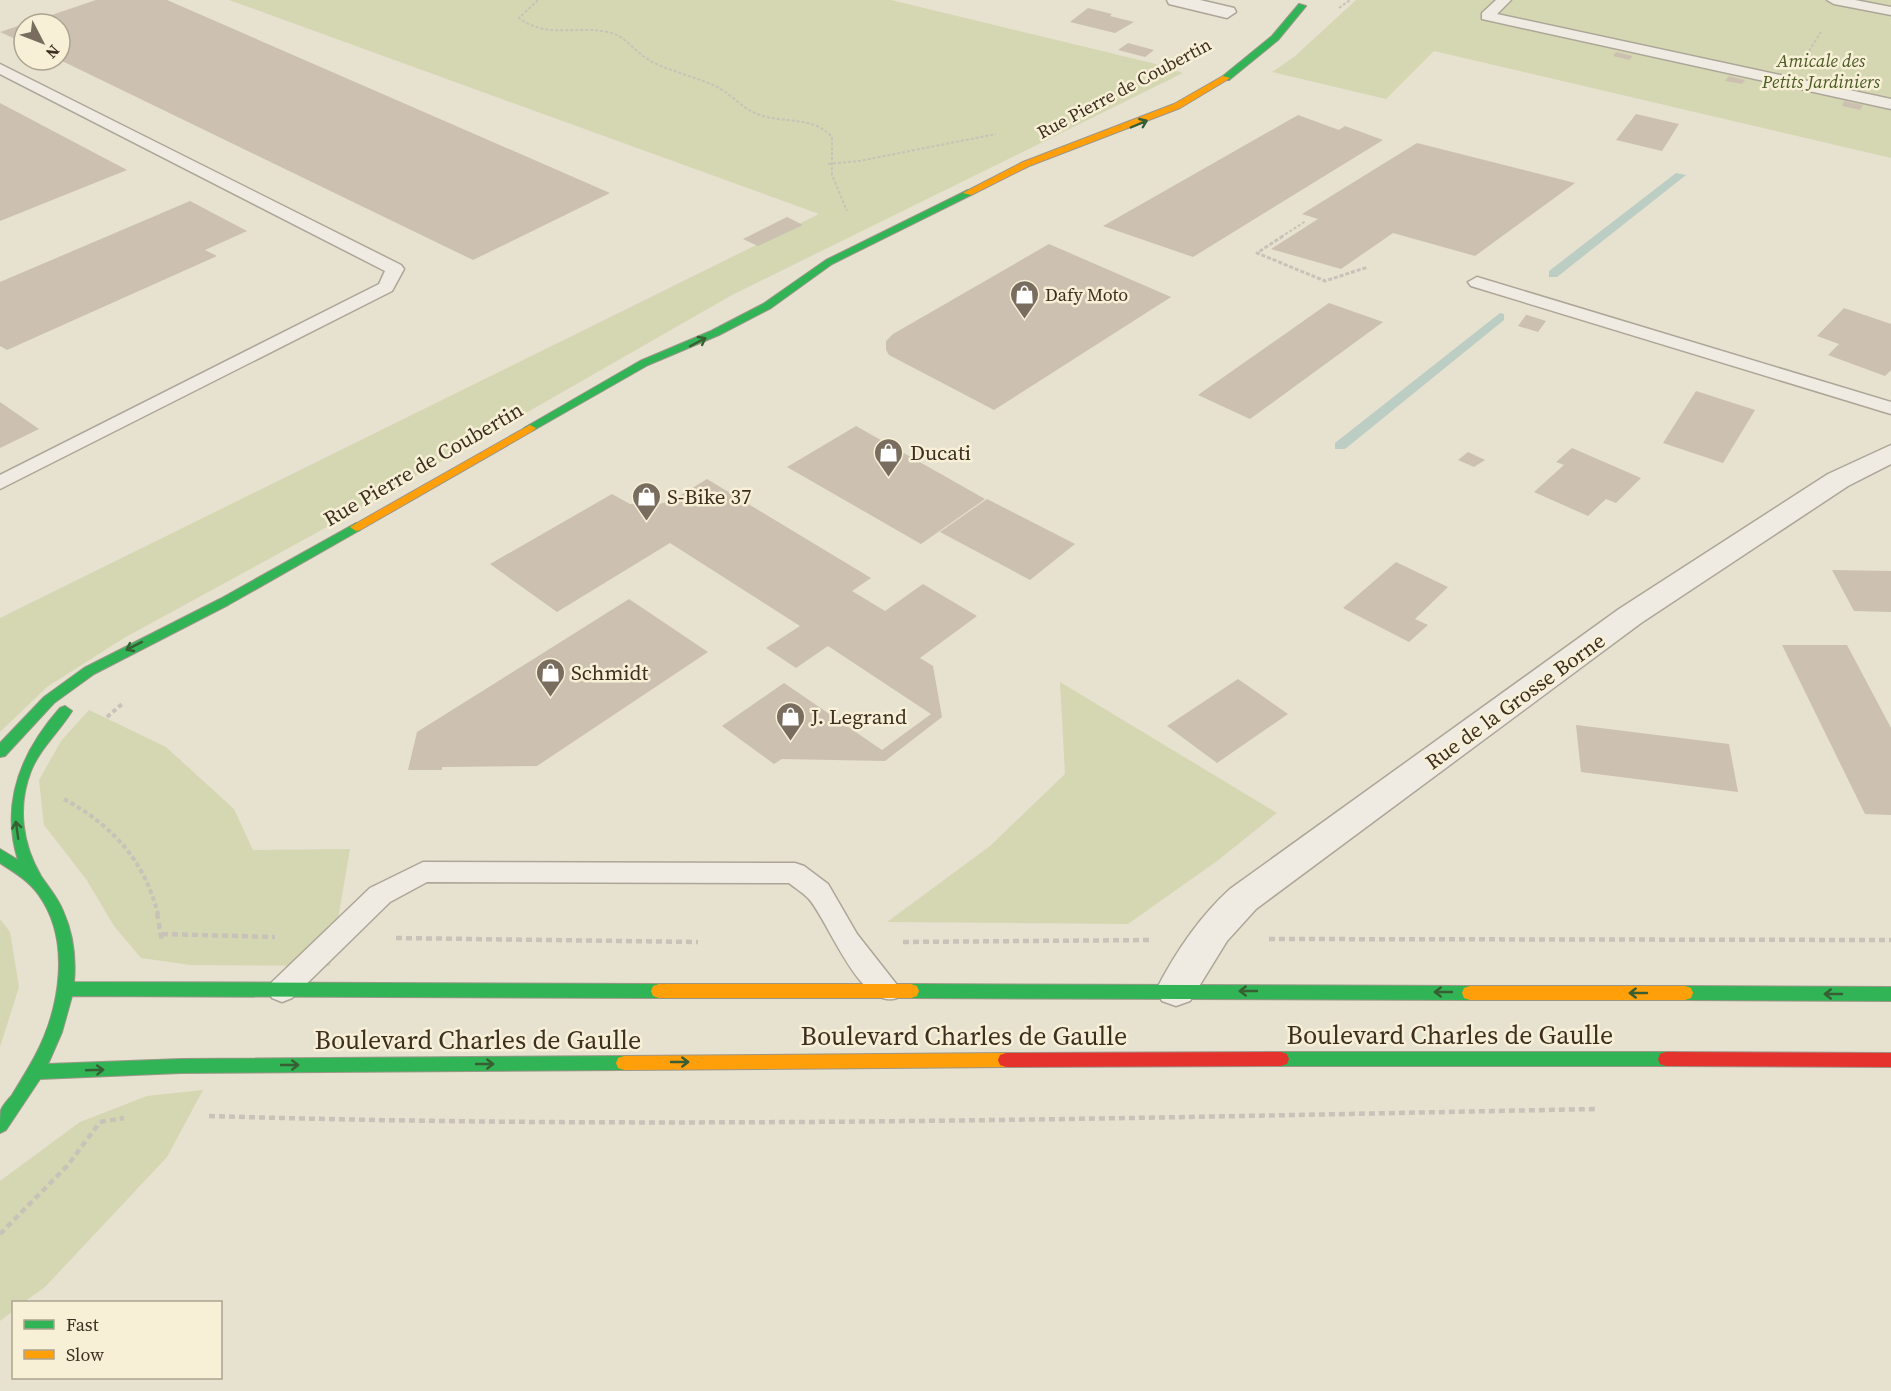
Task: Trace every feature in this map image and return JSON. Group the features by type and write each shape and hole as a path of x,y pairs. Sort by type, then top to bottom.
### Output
{"main road":[{"name":"Rue Pierre de Coubertin","path":"1266,26 1307,3"},
{"name":"Rue Pierre de Coubertin","path":"109,676 224,602 644,363 688,347 744,317 815,275 829,262 1024,165 1143,122 1209,89 1272,44 1307,3"},
{"name":"Rue Pierre de Coubertin","path":"1024,165 1051,147 1121,112"},
{"name":"Rue Pierre de Coubertin","path":"787,274 817,262 829,262"},
{"name":"Rue Pierre de Coubertin","path":"644,363 664,342 679,332"},
{"name":"Rue Pierre de Coubertin","path":"0,752 67,686 112,657 224,602"},
{"path":"38,885 18,840 16,805 19,784 25,768 48,729 78,699"},
{"path":"0,855 14,862 38,885 57,912 64,928 69,967 67,989 56,1031 37,1072 0,1125"},
{"name":"Boulevard Charles de Gaulle","path":"67,989 1176,990 1891,994"},
{"name":"Boulevard Charles de Gaulle","path":"37,1072 192,1066 1089,1059 1891,1060"}],"street":[{"path":"1176,0 1227,12"},
{"name":"Rue de la Grosse Borne","path":"1176,990 1205,939 1223,916 1243,899 1630,616 1838,480 1891,453"}],"lane":[{"path":"1504,0 1487,16 1891,105"},
{"path":"1837,0 1891,11"},
{"path":"0,68 395,269 386,287 0,483"},
{"path":"1477,282 1891,408"},
{"path":"282,990 380,895 423,872 446,872 795,873 818,891 848,942 887,990"}],"path":[{"path":"538,0 519,18 535,30 604,31 617,35 628,40 647,58 714,86 761,116 816,124 827,129 832,136 828,164 834,186 849,214"},
{"path":"1790,82 1837,0"},
{"path":"828,164 859,161 998,134"},
{"path":"1306,221 1257,253 1325,281 1368,267"},
{"path":"56,795 82,807 124,842 137,859 154,893 163,951"},
{"path":"162,934 282,937"},
{"path":"386,938 710,942"},
{"path":"1270,939 1891,940"},
{"path":"896,942 1161,940"},
{"path":"200,1116 372,1122 847,1122 1605,1109"},
{"path":"0,1234 68,1165 107,1112"},
{"path":"100,1122 132,1117"}],"green space":[{"path":"229,0 891,0 1152,63 1183,73 732,295 318,532 124,638 47,687 0,732 0,618 819,214"},
{"name":"Amicale des Petits Jardiniers","path":"1356,0 1891,0 1891,158 1434,51 1386,99 1272,72 1294,57"},
{"path":"1060,682 1277,813 1217,861 1128,924 887,922 990,846 1065,774"},
{"path":"89,710 166,747 234,809 253,850 350,849 330,966 191,965 141,958 114,926 86,879 44,825 39,780 61,741"},
{"path":"0,919 10,932 19,987 0,1047"},
{"path":"203,1090 167,1157 45,1287 25,1301 12,1301 12,1312 0,1321 0,1181 80,1122 147,1096"}],"building":[{"path":"96,0 167,0 610,193 473,260 72,66 72,12 60,12"},
{"path":"1088,8 1134,22 1115,33 1070,22"},
{"path":"12,28 12,38 0,32"},
{"path":"1128,43 1154,50 1145,57 1118,50"},
{"path":"1616,52 1633,56 1629,60 1613,56"},
{"path":"1729,76 1745,80 1742,84 1725,81"},
{"path":"1844,101 1863,105 1860,110 1842,106"},
{"path":"0,103 127,170 0,221"},
{"path":"1636,114 1679,124 1662,151 1616,140"},
{"path":"1298,115 1339,130 1345,126 1383,140 1193,257 1103,226"},
{"path":"1417,143 1575,183 1475,256 1393,233 1341,269 1271,249 1318,219 1302,214"},
{"path":"190,201 247,231 205,250 217,256 7,350 0,346 0,282"},
{"path":"787,217 803,225 758,246 743,239"},
{"path":"1049,244 1171,297 994,410 889,355 886,350 886,341 893,334"},
{"path":"1329,303 1383,322 1250,419 1198,395"},
{"path":"1844,308 1891,324 1891,370 1885,376 1828,355 1839,344 1817,336"},
{"path":"1526,315 1546,321 1538,332 1518,326"},
{"path":"1696,391 1755,410 1723,463 1663,443"},
{"path":"0,402 39,429 0,448"},
{"path":"856,426 985,499 921,544 787,467"},
{"path":"1572,448 1641,478 1616,503 1606,499 1588,516 1534,492 1564,465 1556,462"},
{"path":"1468,452 1485,460 1474,467 1458,460"},
{"path":"707,479 871,578 852,591 885,611 923,584 977,616 920,658 933,666 942,717 885,761 782,759 774,764 722,726 784,683 882,750 931,714 828,646 796,668 766,648 800,626 670,543 557,612 490,564 612,494 630,504 655,505 671,501"},
{"path":"987,499 1075,544 1030,580 940,532"},
{"path":"1396,562 1448,587 1415,619 1428,625 1409,642 1343,608"},
{"path":"1832,570 1891,571 1891,612 1854,611"},
{"path":"629,599 708,652 537,766 442,767 442,770 408,770 417,732"},
{"path":"1782,645 1847,645 1891,728 1891,815 1865,814"},
{"path":"1238,679 1288,714 1217,763 1167,726"},
{"path":"1576,725 1729,744 1738,792 1581,772"}],"waterway":[{"path":"1553,274 1680,175"},
{"path":"1340,446 1500,317"}],"traffic: fast":[{"path":"1226,78 1275,38 1302,6"},
{"path":"530,428 644,363 715,333 767,306 829,262 968,193"},
{"path":"0,752 49,700 89,671 224,602 356,527"},
{"path":"38,885 19,842 15,823 15,805 18,788 32,755 65,711"},
{"path":"0,855 34,879 43,889 57,914 66,953 66,980 62,1006 54,1032 30,1081 0,1125"},
{"path":"67,989 659,991"},
{"path":"911,991 1470,993"},
{"path":"1685,993 1891,994"},
{"path":"1281,1059 1666,1059"},
{"path":"37,1072 181,1066 624,1063"}],"traffic: slow":[{"path":"968,193 1026,164 1177,106 1226,78"},
{"path":"356,527 530,428"},
{"path":"659,991 911,991"},
{"path":"1470,993 1685,993"},
{"path":"624,1063 1006,1060"}],"traffic: jam":[{"path":"1006,1060 1281,1059"},
{"path":"1666,1059 1891,1060"}],"place":[{"name":"Dafy Moto","path":"1024,320"},
{"name":"Ducati","path":"889,478"},
{"name":"S-Bike 37","path":"646,522"},
{"name":"Schmidt","path":"550,698"},
{"name":"J. Legrand","path":"790,742"}]}
